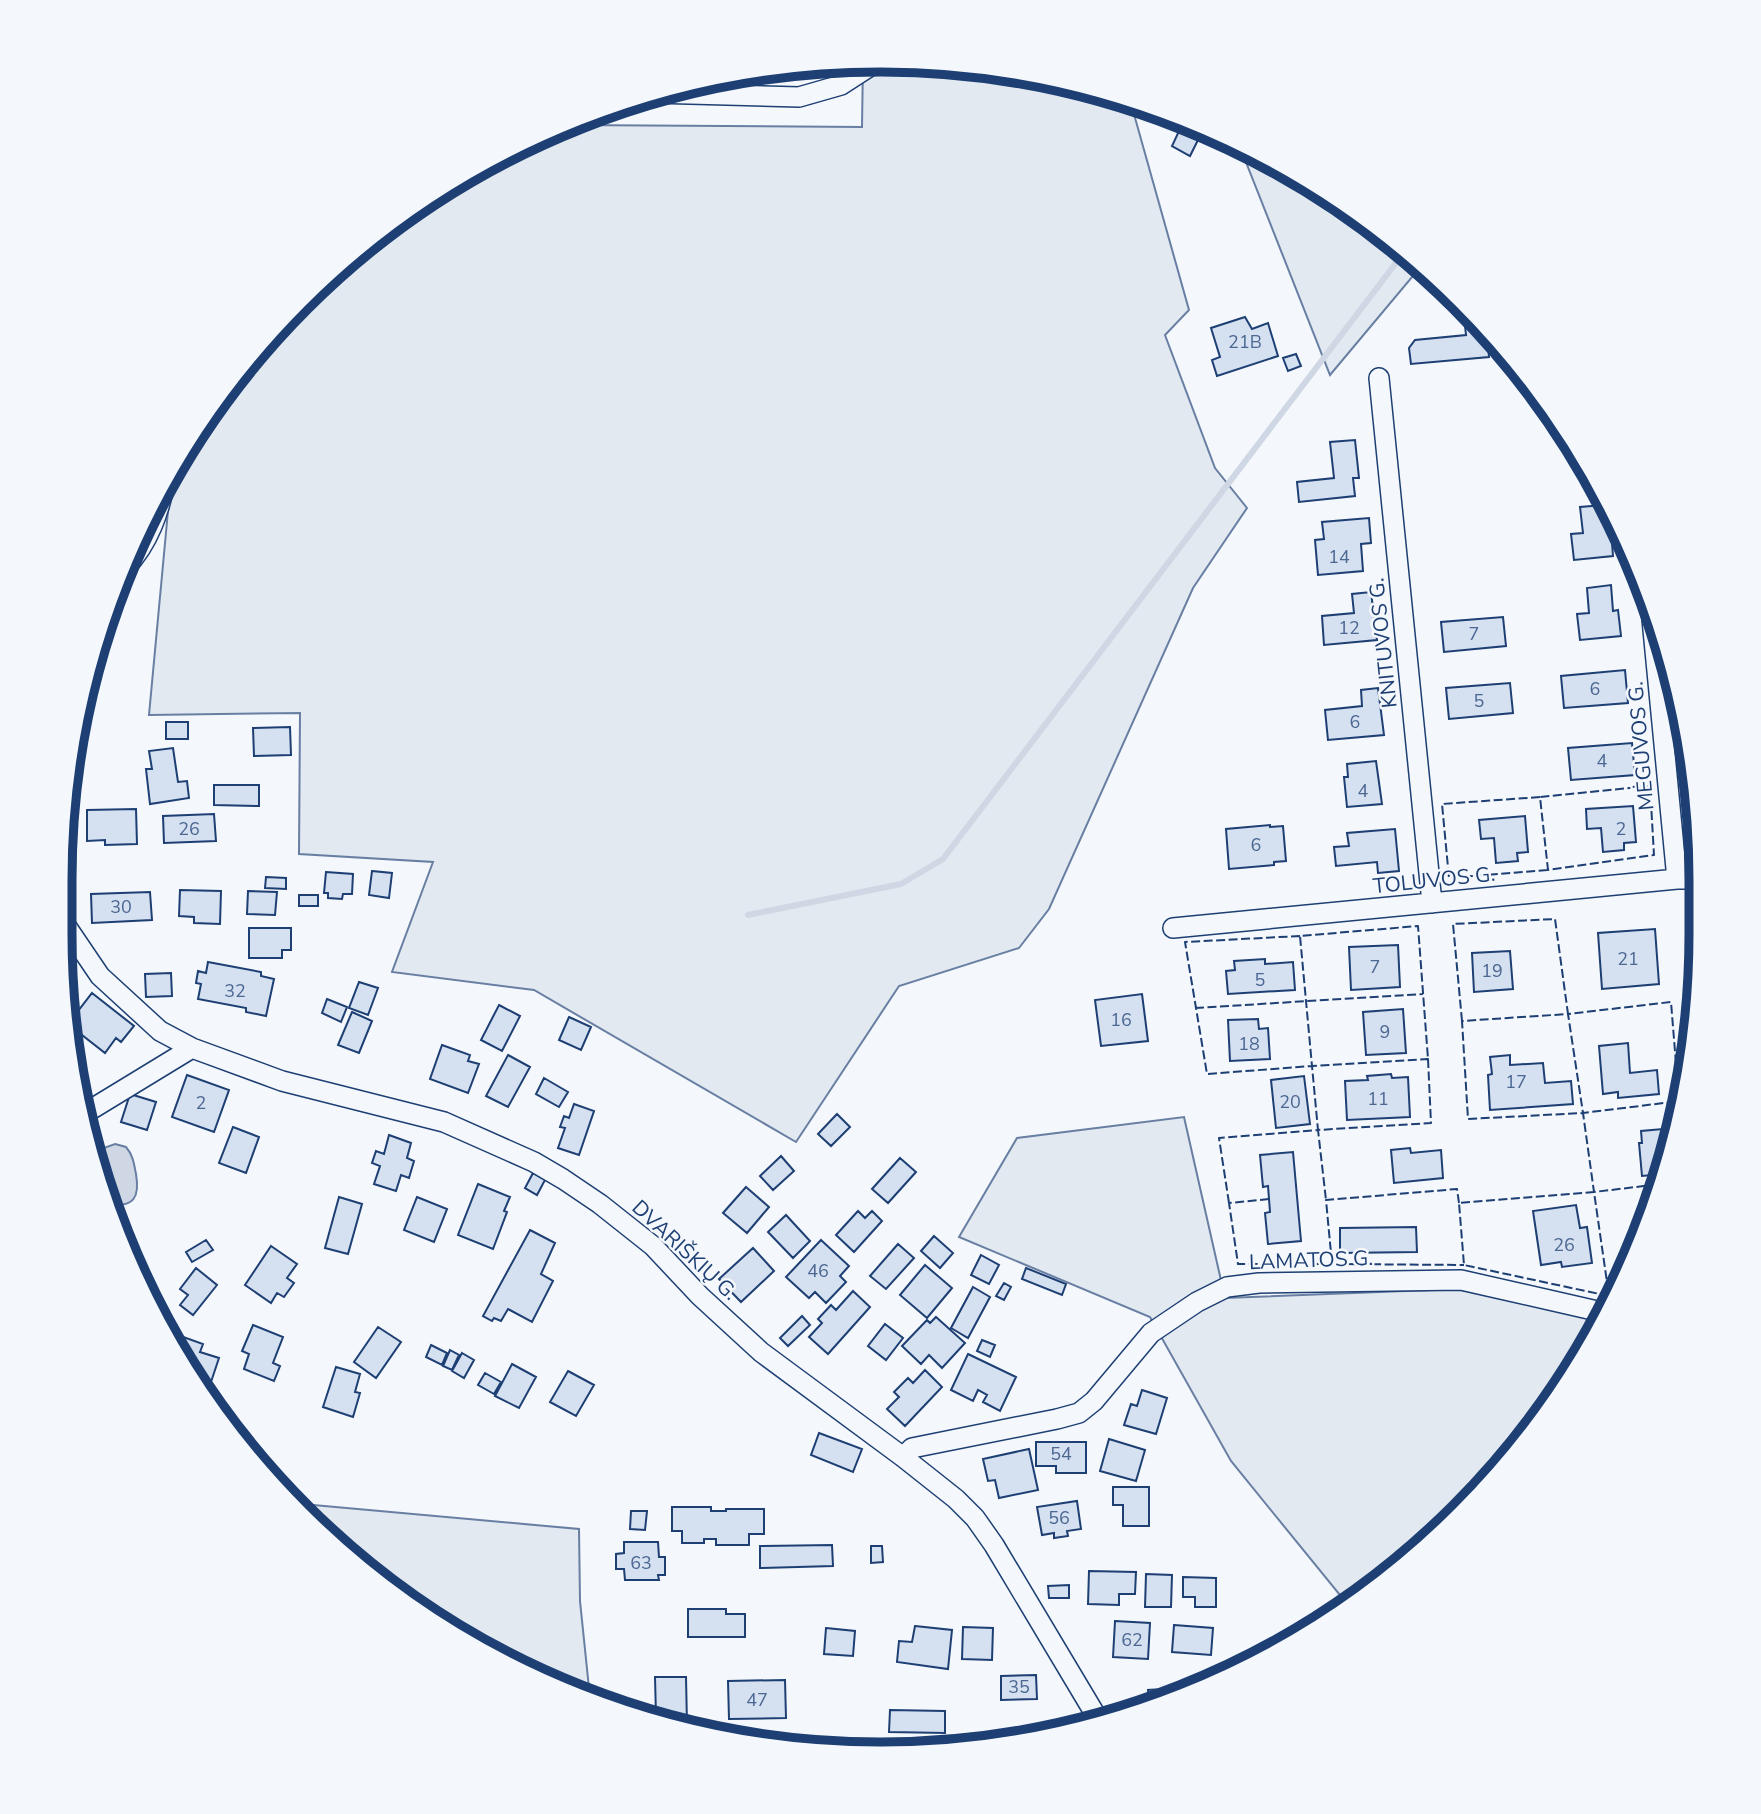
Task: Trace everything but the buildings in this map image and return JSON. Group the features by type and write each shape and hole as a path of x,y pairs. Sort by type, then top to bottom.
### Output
{"street":[{"path":"692,94 799,97 841,85 861,72"},
{"name":"KNITUVOS G.","path":"1379,378 1432,904"},
{"name":"MĖGUVOS G.","path":"1655,648 1676,878"},
{"name":"TOLUVOS G.","path":"1173,928 1689,879"},
{"name":"DVARIŠKIŲ G.","path":"72,935 100,976 160,1031 192,1048 282,1081 444,1122 534,1162 564,1179 653,1246 699,1296 761,1352 903,1457 975,1517 1000,1553 1095,1713"},
{"path":"91,1109 192,1048"},
{"name":"LAMATOS G.","path":"903,1457 912,1448 1079,1413 1094,1401 1151,1333 1197,1302 1227,1287 1259,1283 1461,1280 1596,1311"}],"shaded area":[{"path":"863,72 933,73 986,79 1038,87 1134,113 1189,310 1165,335 1215,468 1247,508 1193,588 1049,909 1019,948 899,986 796,1142 534,990 392,972 433,862 299,854 300,713 149,715 172,491 208,431 239,388 272,347 347,272 431,208 476,180 523,155 593,125 862,127"},
{"path":"1245,158 1330,208 1415,273 1330,375"},
{"path":"1184,1117 1225,1298 1457,1289 1591,1319 1553,1383 1489,1467 1414,1542 1342,1597 1231,1461 1150,1317 959,1237 1017,1138"},
{"path":"115,1144 128,1150 133,1160 137,1189 130,1202 119,1205 101,1149"},
{"path":"309,1505 579,1529 580,1601 589,1687 523,1659 431,1606 347,1542"}],"waterway":[{"path":"748,915 901,884 943,859 1399,260"}],"fence":[{"path":"1650,786 1654,855 1548,870 1540,797 1650,786"},
{"path":"1540,797 1442,804 1449,878 1548,870"},
{"path":"1555,919 1568,1014 1462,1021 1453,924 1555,919"},
{"path":"1300,936 1185,942 1207,1074 1312,1066 1300,936 1418,926 1428,1059"},
{"path":"1195,1008 1423,994"},
{"path":"1671,1102 1583,1113 1568,1014 1671,1002 1677,1073"},
{"path":"1462,1021 1468,1119 1583,1113 1594,1192 1648,1186"},
{"path":"1428,1059 1431,1123 1318,1130 1312,1066 1428,1059"},
{"path":"1229,1203 1219,1138 1318,1130 1326,1200"},
{"path":"1459,1203 1457,1189 1326,1200 1332,1264 1464,1265"},
{"path":"1604,1295 1464,1265 1459,1203 1594,1192 1608,1287"},
{"path":"1269,1199 1229,1203 1238,1264 1332,1264"}]}
